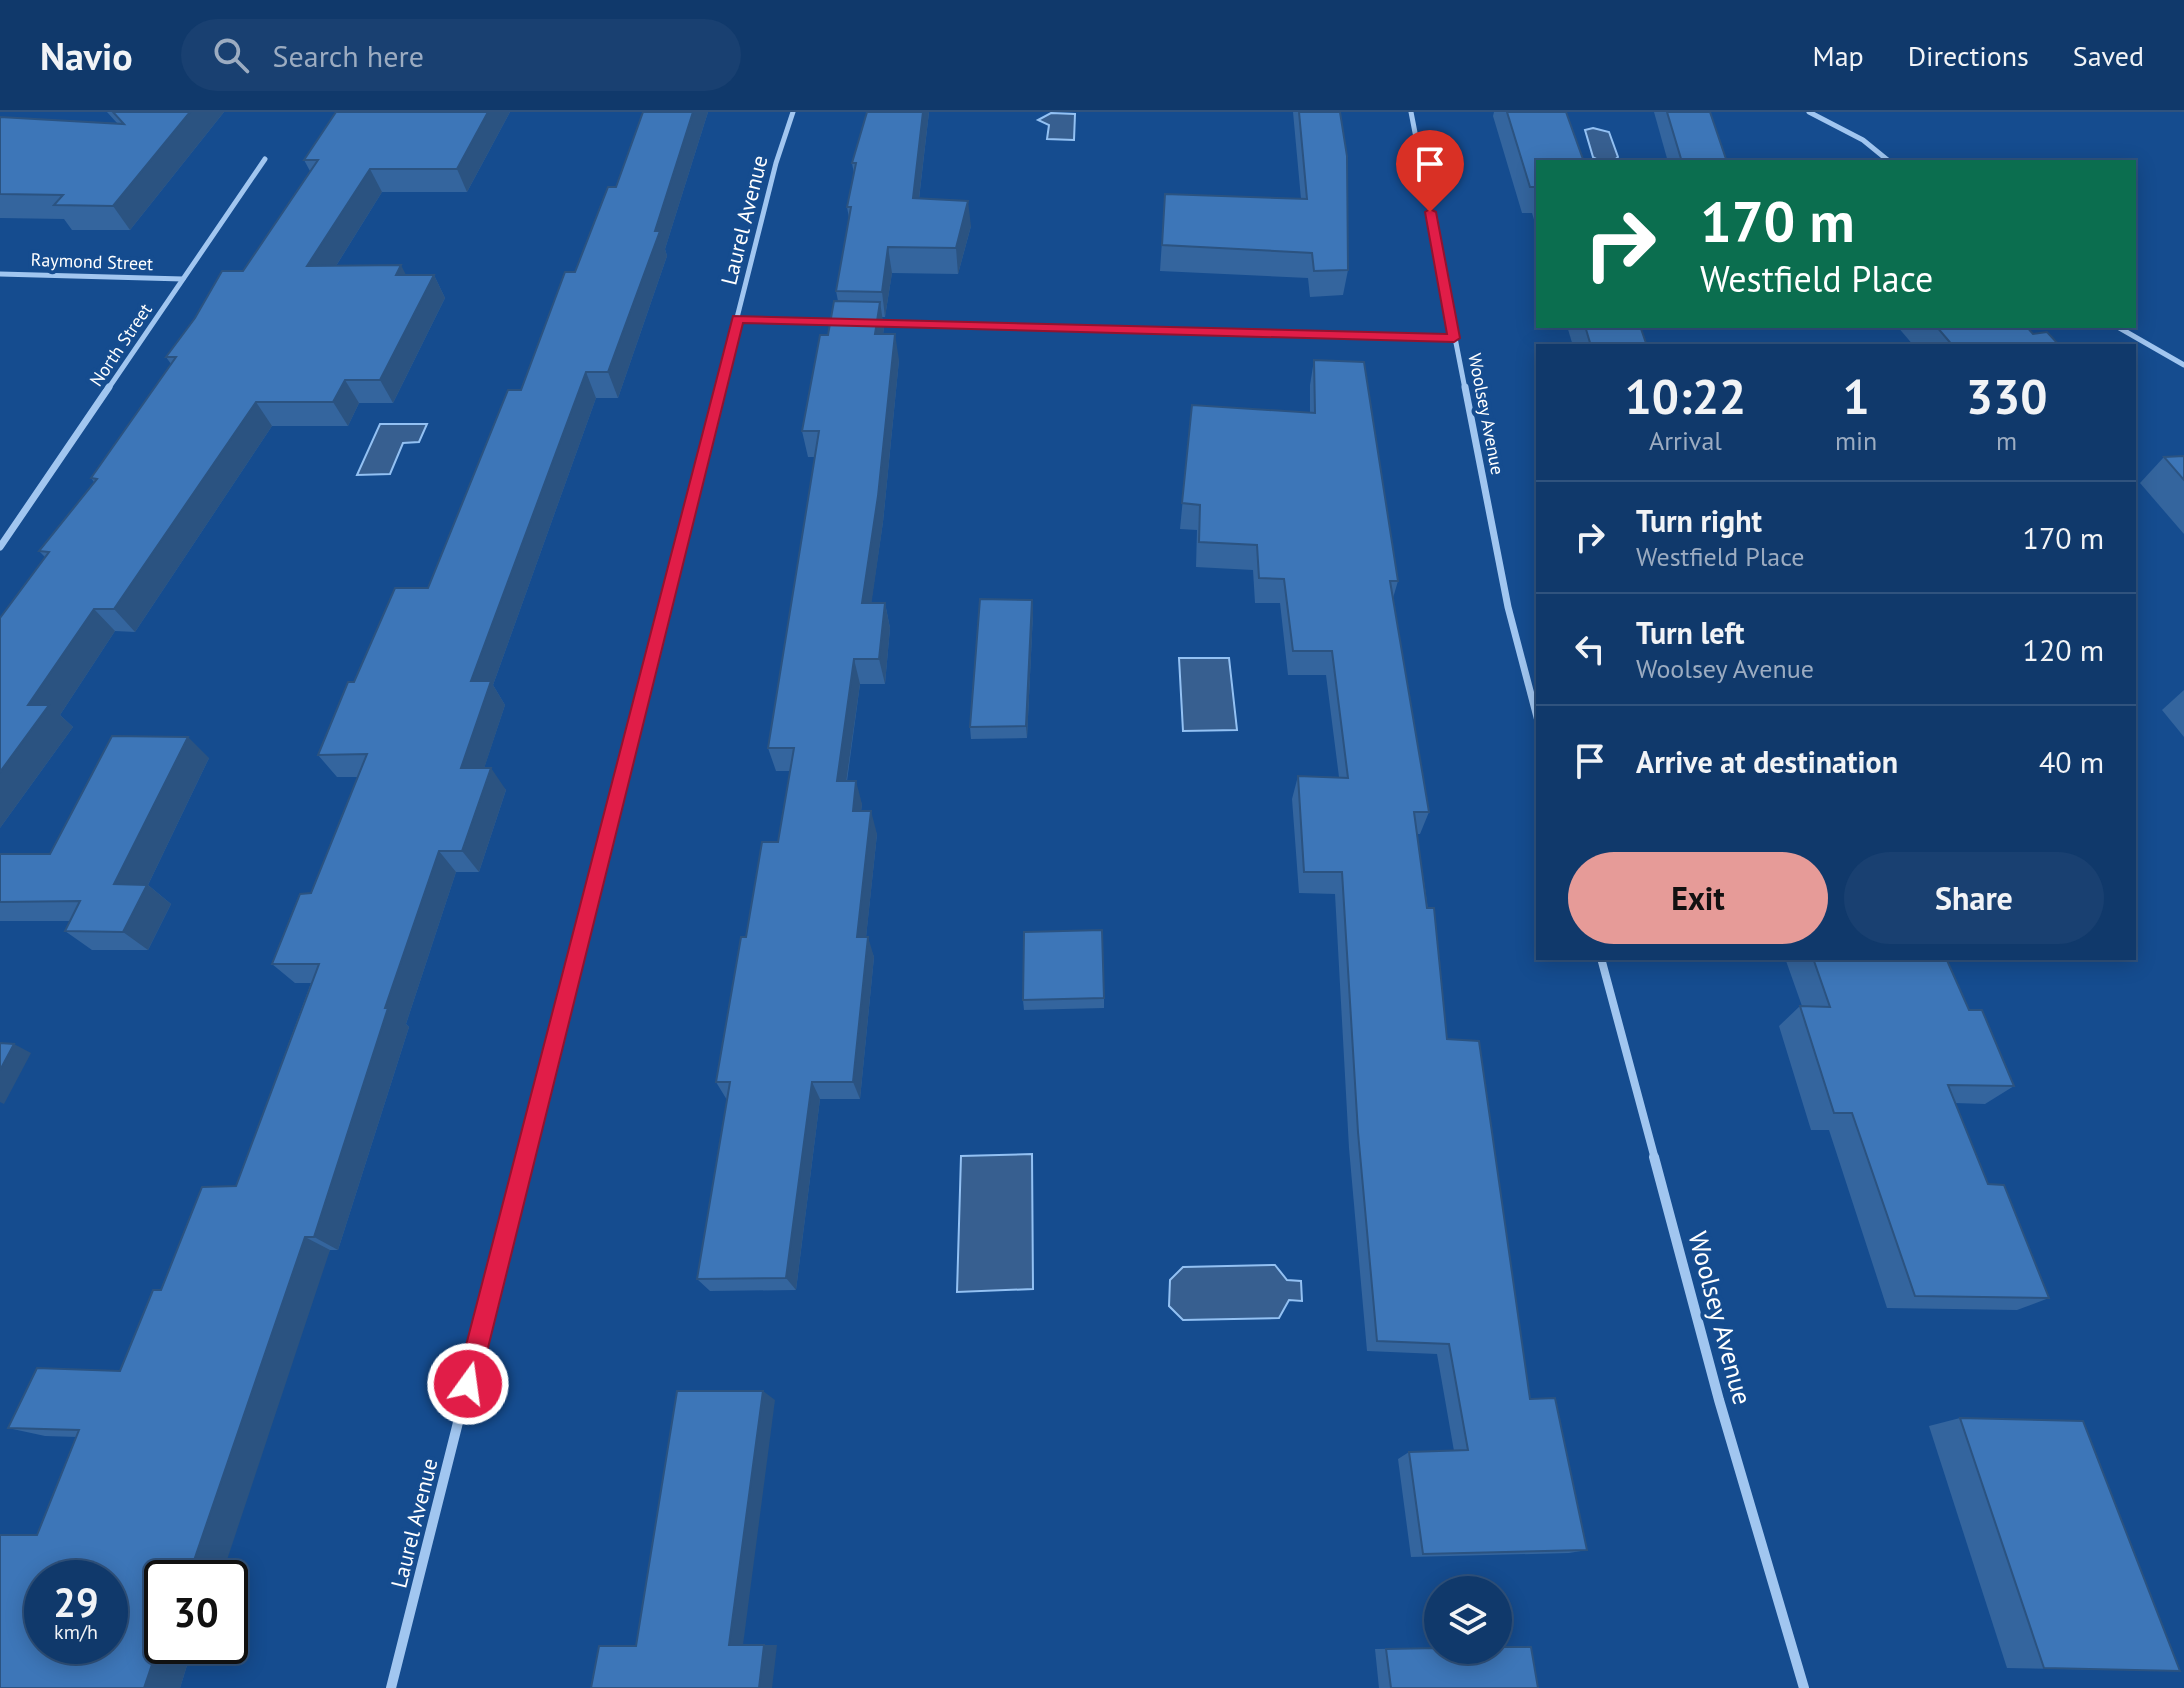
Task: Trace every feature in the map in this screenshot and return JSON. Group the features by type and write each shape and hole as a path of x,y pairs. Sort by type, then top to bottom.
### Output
{"street":[{"name":"Laurel Avenue","path":"391,1688 776,163 793,112"},
{"name":"Woolsey Avenue","path":"1411,112 1508,607 1536,713"},
{"path":"1809,112 1863,140 1888,160"},
{"name":"North Street","path":"0,547 265,159"},
{"name":"Raymond Street","path":"0,274 183,279"},
{"path":"737,319 842,322"},
{"path":"872,323 1454,338"},
{"path":"2119,328 2184,365"},
{"name":"Woolsey Avenue","path":"1602,960 1719,1400 1804,1688"}],"water":[{"path":"1051,113 1075,114 1074,140 1047,139 1049,125 1038,120"},
{"path":"1593,128 1609,132 1618,157 1614,160 1598,160 1593,157 1585,130"},
{"path":"380,424 427,424 419,442 403,443 390,474 357,475"},
{"path":"1179,658 1229,658 1237,730 1183,731"},
{"path":"1032,1154 1033,1289 957,1292 961,1156"},
{"path":"1275,1265 1287,1280 1301,1281 1302,1301 1289,1300 1279,1318 1183,1320 1169,1306 1170,1280 1183,1267"}],"building":[{"path":"113,112 190,112 113,206 54,205 63,195 0,194 0,117 124,124"},
{"path":"336,112 488,112 457,169 370,169 307,266 401,265 396,275 434,275 380,380 345,380 333,402 256,402 114,609 94,609 28,705 49,705 0,772 0,618 49,552 39,551 97,479 91,478 176,357 166,357 195,318 222,271 243,271 318,160 304,160"},
{"path":"643,112 693,112 655,231 660,231 608,372 586,372 471,681 491,681 461,768 491,768 462,851 439,851 385,1008 388,1008 314,1237 305,1237 194,1560 144,1560 144,1664 152,1664 144,1688 0,1688 0,1535 37,1535 79,1430 8,1428 37,1368 120,1371 153,1290 161,1290 202,1187 236,1186 319,964 272,964 300,894 311,893 367,754 318,755 348,682 354,682 395,588 428,588 508,390 521,390 565,272 575,272 608,187 616,187"},
{"path":"867,112 923,112 913,198 968,201 956,248 888,247 882,292 836,291 851,207 847,207 856,163 852,163"},
{"path":"1299,112 1340,112 1347,156 1348,270 1314,271 1312,253 1162,245 1165,194 1307,199"},
{"path":"1507,112 1566,112 1583,160 1536,160 1536,187 1530,187"},
{"path":"1667,112 1710,112 1726,160 1681,160"},
{"path":"834,301 880,302 875,334 895,334 878,496 862,603 885,603 879,659 854,659 837,781 856,781 853,811 871,811 857,937 868,937 853,1082 812,1082 786,1278 697,1279 730,1082 716,1082 741,937 746,937 762,842 778,842 794,748 768,748 819,431 802,431 820,335 828,335"},
{"path":"1586,328 1641,328 1646,344 1590,344"},
{"path":"1938,328 2028,328 2033,334 2047,332 2058,344 1951,344"},
{"path":"1314,360 1364,362 1398,581 1390,581 1429,812 1414,812 1427,908 1434,908 1447,1039 1479,1041 1530,1399 1555,1398 1587,1550 1423,1554 1409,1452 1468,1450 1449,1344 1377,1341 1358,1132 1342,872 1304,872 1298,776 1348,778 1332,651 1293,651 1284,579 1259,578 1257,545 1199,542 1200,505 1182,503 1192,405 1315,413"},
{"path":"2184,456 2184,480 2164,457"},
{"path":"980,599 1032,600 1026,726 970,727"},
{"path":"112,736 188,737 114,884 147,885 123,932 65,931 80,901 0,902 0,854 50,854"},
{"path":"1102,930 1104,998 1023,1000 1024,932"},
{"path":"1814,960 1947,960 1969,1010 1982,1010 2014,1086 1948,1085 1988,1184 2004,1185 2049,1298 1915,1296 1852,1113 1834,1113 1800,1006 1830,1007"},
{"path":"0,1043 14,1044 0,1070"},
{"path":"677,1391 763,1391 729,1645 764,1645 759,1688 591,1688 599,1646 636,1646"},
{"path":"1960,1418 2083,1421 2180,1671 2044,1668"},
{"path":"1512,1647 1531,1647 1538,1688 1391,1688 1386,1649 1424,1648 1424,1664 1512,1664"}],"route":[{"path":"468,1384 737,319 1454,338 1430,212"}]}
